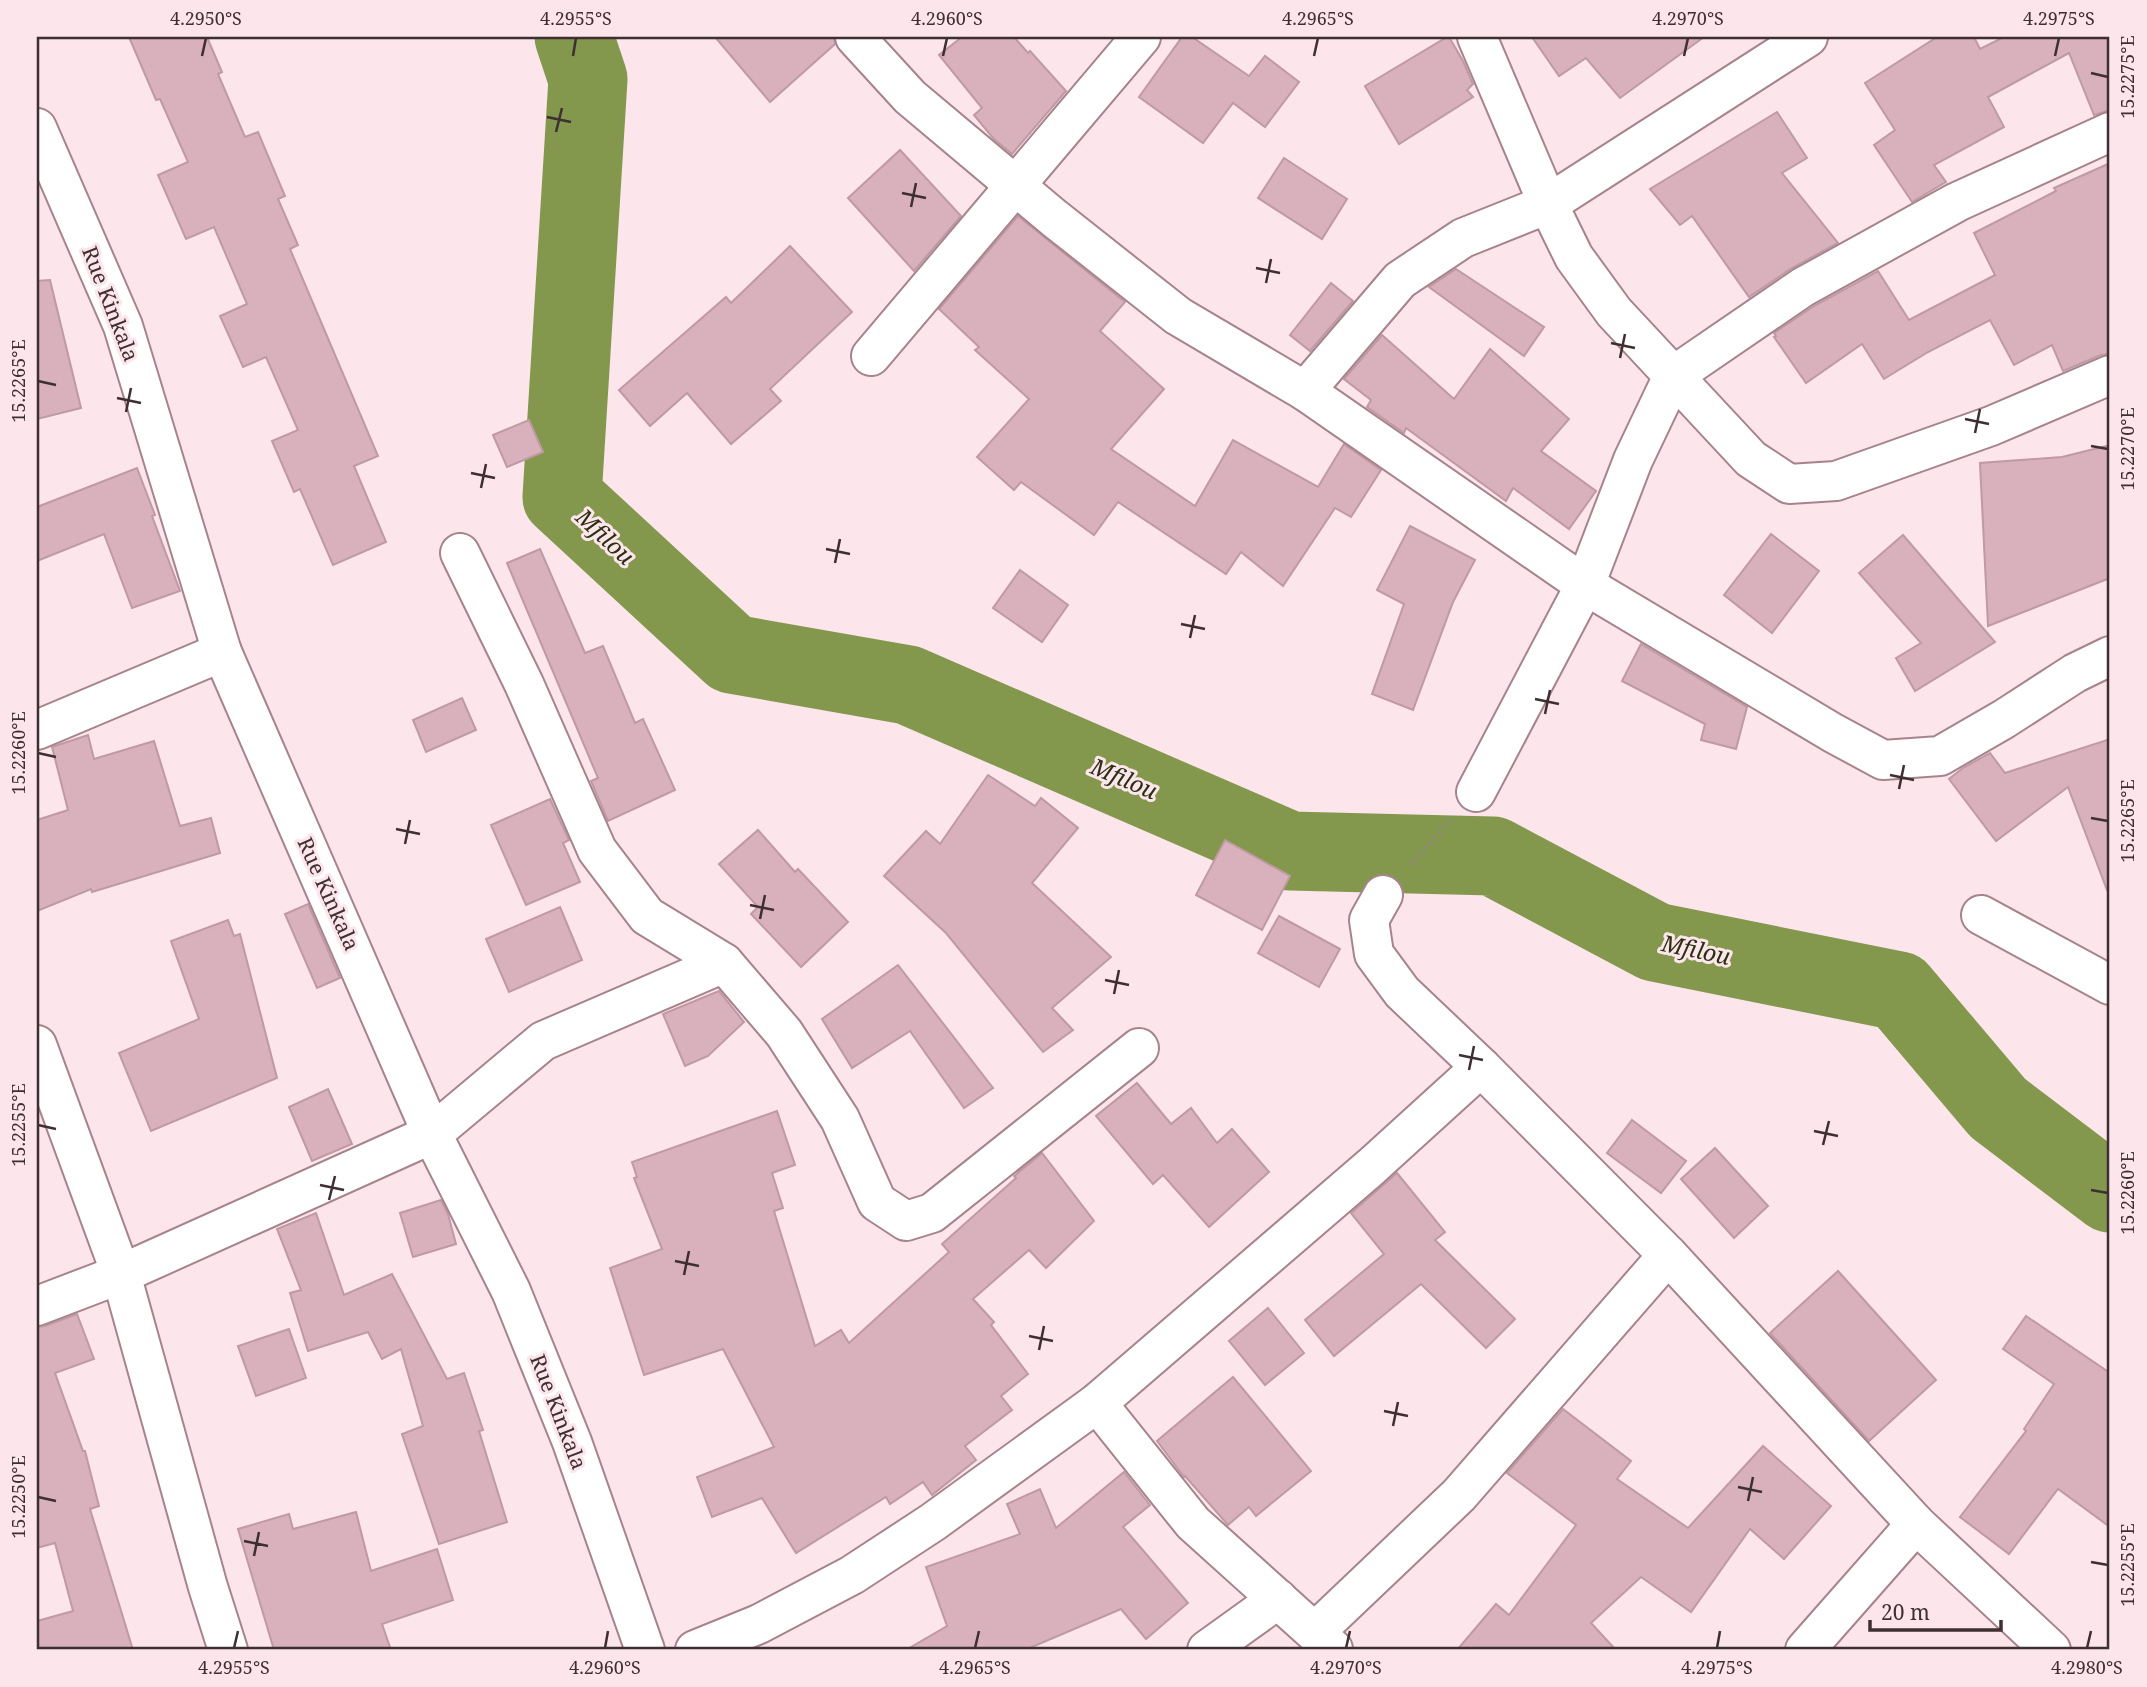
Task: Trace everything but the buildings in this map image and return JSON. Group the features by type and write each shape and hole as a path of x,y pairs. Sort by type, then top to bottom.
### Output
{"street":[{"path":"855,37 910,97 1017,184 1054,218 1178,316 1305,391 1585,585 1883,760 1940,755 2004,719 2075,673 2110,656"},
{"path":"871,356 1141,37"},
{"path":"1477,37 1548,204 1574,257 1614,312 1751,459 1789,484 1836,481 1991,426 2110,375"},
{"path":"1305,391 1400,280 1464,238 1548,204 1808,37"},
{"name":"Rue Kinkala","path":"37,128 123,326 222,652 432,1134 511,1291 572,1442 645,1650"},
{"path":"1476,792 1585,585 1633,460 1674,376 1803,287 1957,202 2110,132"},
{"path":"460,553 523,684 597,850 647,916 724,963 784,1033 840,1119 877,1202 906,1221 932,1213 1139,1048"},
{"path":"37,730 222,652"},
{"path":"1383,895 1369,920 1374,954 1402,992 1481,1067 1668,1255 1916,1524 2051,1650"},
{"path":"1981,915 2110,985"},
{"path":"37,1306 121,1275 432,1134 543,1041 724,963"},
{"path":"37,1045 121,1275 228,1650"},
{"path":"695,1650 759,1624 852,1575 933,1522 1097,1403 1370,1167 1481,1067"},
{"path":"1097,1403 1193,1523 1325,1641 1459,1495 1668,1255"},
{"path":"1805,1650 1916,1524"},
{"path":"1207,1650 1278,1599"}],"path":[{"path":"1383,895 1476,792"}],"waterway":[{"name":"Mfilou","path":"574,37 588,79 562,497 732,654 908,685 1290,851 1493,856 1655,942 1899,991 1998,1108 2110,1193"}]}
